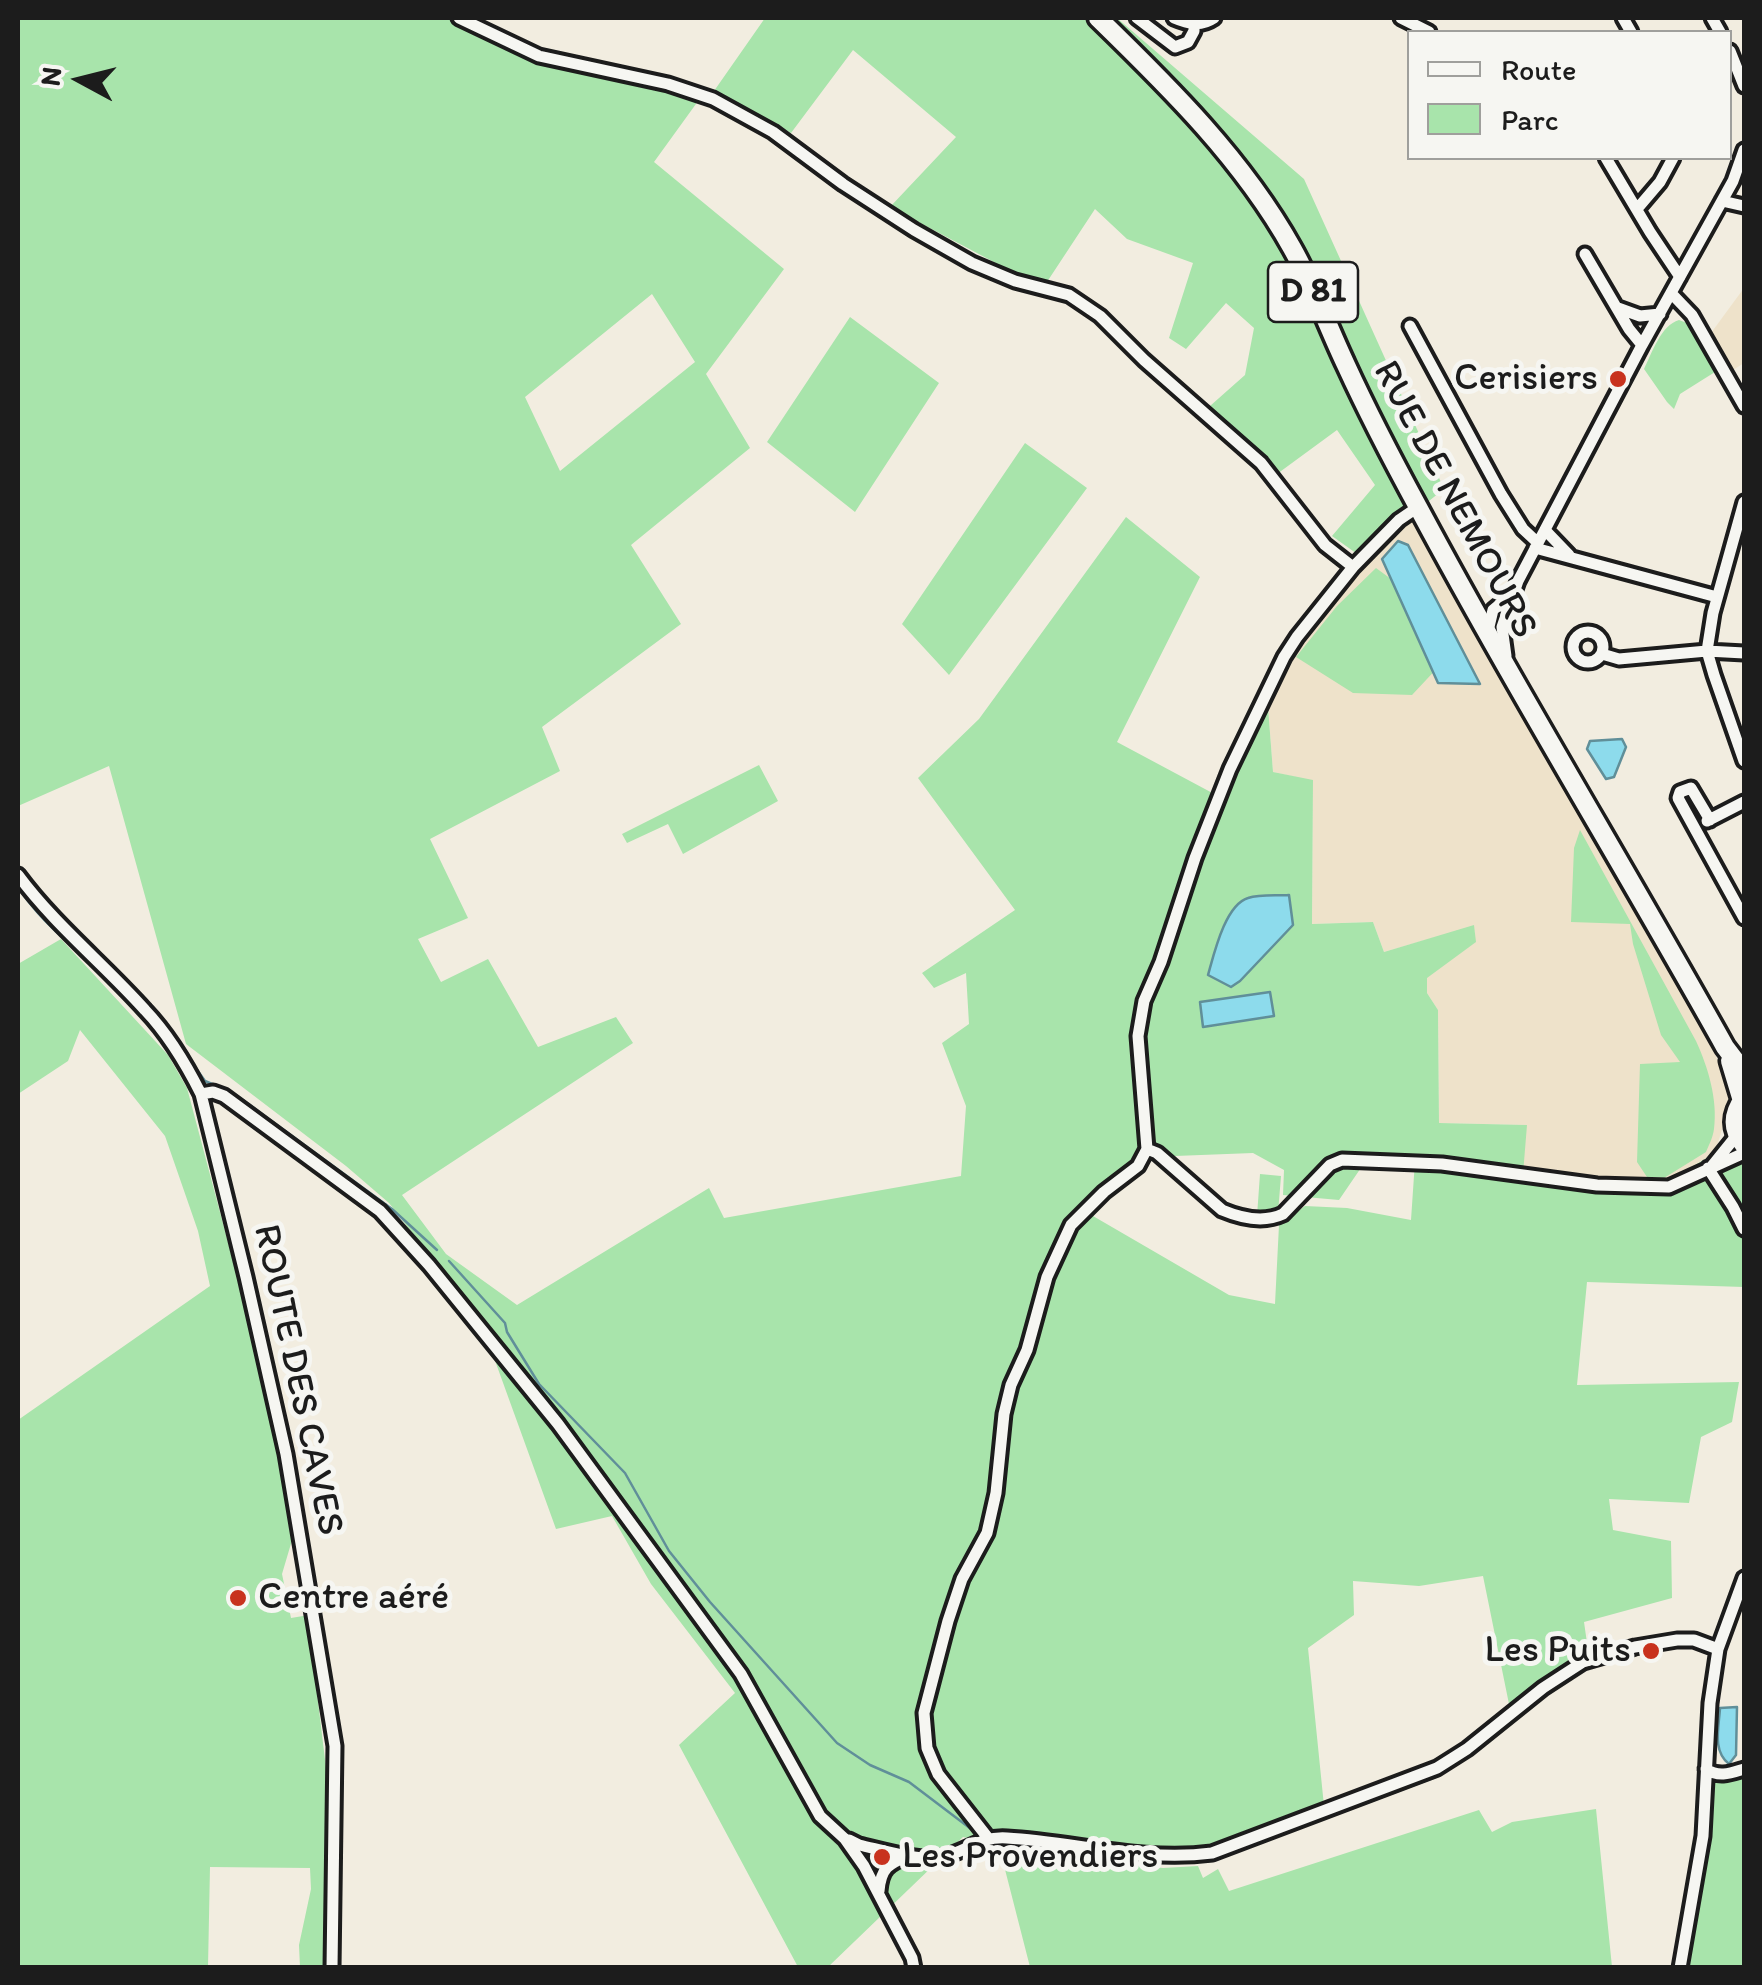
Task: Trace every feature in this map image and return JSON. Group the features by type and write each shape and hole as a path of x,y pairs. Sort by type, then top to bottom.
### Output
{"main road":[{"name":"RUE DE NEMOURS","path":"1098,18 1188,107 1243,175 1293,249 1352,380 1418,507 1472,604 1495,630 1510,675 1725,1047"},
{"name":"D 81","path":"1725,1047 1744,1072"},
{"name":"D 81","path":"1725,1047 1743,1100"},
{"path":"1741,1140 1734,1117 1743,1100"}],"street":[{"path":"458,18 539,56 668,84 713,99 772,132 843,184 972,263 1014,282 1069,295 1100,316 1144,360 1261,462 1325,545 1353,567"},
{"path":"1136,18 1175,47 1188,42 1194,24"},
{"path":"1174,18 1194,24 1214,18"},
{"path":"1401,18 1424,30"},
{"path":"1732,56 1744,86"},
{"path":"1495,630 1642,345 1733,182 1744,150"},
{"path":"1607,160 1680,277"},
{"path":"1636,209 1660,182 1671,160"},
{"path":"1733,182 1744,195"},
{"path":"1722,201 1744,206"},
{"path":"1665,254 1694,252"},
{"path":"1585,254 1642,345"},
{"path":"1672,293 1692,315 1744,406"},
{"path":"1618,308 1640,316 1660,314"},
{"path":"1410,326 1501,494 1536,545 1718,597"},
{"path":"1744,502 1707,651 1744,760"},
{"path":"988,1838 938,1774 927,1748 924,1713 962,1580 987,1533 1011,1385 1027,1350 1047,1277 1072,1226 1104,1192 1138,1166 1146,1149 1138,1036 1144,1001 1230,769 1296,637 1353,567 1418,507"},
{"path":"1545,530 1572,558"},
{"path":"1472,604 1483,611 1493,610 1512,594"},
{"path":"1493,610 1495,630"},
{"path":"1602,654 1618,659 1707,651 1744,653"},
{"path":"1710,820 1692,788 1680,792 1678,798 1744,918"},
{"path":"1695,828 1744,802"},
{"name":"ROUTE DES CAVES","path":"18,875 40,904 147,1012 188,1068 201,1094 286,1454 335,1746 332,1968"},
{"path":"201,1094 213,1092 224,1096 380,1211 429,1265 582,1455 742,1674 820,1816 845,1838 864,1866 914,1968"},
{"path":"1710,1167 1741,1140"},
{"path":"1146,1149 1157,1153 1222,1210 1258,1219 1283,1214 1330,1166 1342,1160 1442,1164 1561,1182 1644,1187 1669,1186 1744,1153"},
{"path":"1710,1167 1744,1229"},
{"path":"1680,1968 1704,1836 1710,1703 1718,1649 1744,1578"},
{"path":"845,1838 859,1845 937,1858 988,1838 1184,1857 1212,1853 1437,1768 1567,1670 1584,1662 1634,1647 1678,1640 1694,1640 1718,1649"},
{"path":"1706,1769 1717,1774 1744,1769"},
{"path":"879,1895 880,1877 890,1863 909,1855"}],"shaded area":[{"path":"1744,288 1744,363 1733,370 1711,333"},
{"path":"1415,512 1684,989 1733,1092 1715,1153 1663,1184 1597,1183 1522,1174 1526,1125 1439,1123 1438,1010 1427,993 1427,977 1475,942 1474,926 1384,952 1373,922 1312,924 1313,781 1273,772 1267,694 1302,626 1360,556"}],"green space":[{"path":"18,18 454,18 521,54 701,97 654,162 784,269 706,374 750,448 631,545 681,624 542,727 560,771 430,839 468,918 418,939 441,982 488,959 538,1047 616,1017 633,1043 402,1195 446,1254 517,1305 709,1188 724,1218 961,1176 966,1106 942,1043 969,1024 966,973 934,988 922,973 1015,910 918,778 979,719 1126,517 1200,577 1117,742 1218,796 1267,694 1273,772 1313,780 1312,924 1373,922 1384,952 1474,925 1476,942 1427,978 1427,993 1438,1010 1439,1123 1527,1125 1523,1174 1597,1183 1663,1184 1715,1153 1744,1156 1744,1287 1587,1282 1577,1385 1739,1382 1732,1422 1701,1437 1689,1503 1609,1499 1613,1530 1671,1541 1672,1598 1584,1622 1589,1657 1567,1666 1510,1709 1483,1576 1419,1586 1353,1581 1354,1615 1308,1648 1324,1806 1198,1855 995,1844 963,1837 828,1967 798,1967 679,1745 735,1693 651,1584 612,1516 556,1529 481,1322 389,1203 186,1044 109,766 18,806","holes":["652,294 695,362 560,471 525,397","1248,898 1292,925 1240,981 1230,986 1208,974 1222,931 1239,904","1270,993 1273,1016 1203,1026 1200,1002","1253,1153 1284,1170 1283,1195 1339,1200 1367,1159 1415,1161 1411,1220 1347,1208 1305,1206 1279,1225 1275,1304 1229,1295 1093,1216 1149,1157"]},
{"path":"765,18 1117,18 1304,179 1444,489 1360,556 1332,536 1375,485 1337,430 1277,474 1210,406 1245,375 1254,328 1226,303 1186,349 1169,338 1193,263 1127,239 1095,209 1043,288 890,207 956,137 853,50 791,133 714,91"},
{"path":"850,317 939,383 855,512 767,442"},
{"path":"1679,320 1687,323 1715,372 1680,394 1674,409 1644,369 1662,333"},
{"path":"1025,443 1087,488 949,675 902,624"},
{"path":"1376,568 1406,590 1441,664 1412,695 1353,693 1296,657 1337,606"},
{"path":"759,765 778,801 683,854 668,824 627,843 622,834"},
{"path":"1580,830 1696,1041 1711,1084 1715,1118 1706,1152 1664,1178 1647,1177 1637,1162 1640,1064 1680,1062 1661,1035 1630,924 1571,922 1574,848"},
{"path":"61,939 168,1055 187,1088 272,1408 298,1520 282,1574 291,1618 315,1614 313,1660 326,1768 324,1967 300,1967 299,1945 311,1889 310,1868 210,1867 208,1967 18,1967 18,1420 210,1286 198,1231 165,1136 80,1030 68,1061 18,1094 18,964"},
{"path":"1260,1174 1281,1176 1278,1213 1257,1216"},
{"path":"1744,1774 1744,1967 1687,1968 1713,1783"},
{"path":"1596,1809 1612,1967 1030,1967 1000,1850 1163,1868 1198,1866 1203,1878 1218,1869 1229,1891 1479,1810 1492,1832 1512,1822"}],"water":[{"path":"1398,541 1408,545 1480,684 1438,683 1382,559"},
{"path":"1622,739 1626,747 1614,777 1606,779 1587,749 1590,741"},
{"path":"1289,895 1293,925 1240,981 1231,987 1208,975 1222,931 1240,902 1258,896"},
{"path":"1270,992 1274,1016 1203,1027 1200,1002"},
{"path":"1737,1707 1736,1755 1729,1764 1718,1746 1720,1708"}],"waterway":[{"path":"18,887 47,923 81,953"},
{"path":"146,1003 160,1019"},
{"path":"183,1050 205,1081 224,1089"},
{"path":"236,1095 392,1209 437,1250"},
{"path":"449,1261 505,1323 539,1384 625,1473 669,1551 710,1602 837,1743 870,1765 909,1782 975,1832"},
{"path":"1010,1844 1138,1862 1214,1860 1438,1776 1471,1755"}],"place":[{"name":"Cerisiers","path":"1618,379"},
{"name":"Centre aéré","path":"238,1598"},
{"name":"Les Puits","path":"1651,1651"},
{"name":"Les Provendiers","path":"882,1857"}]}
